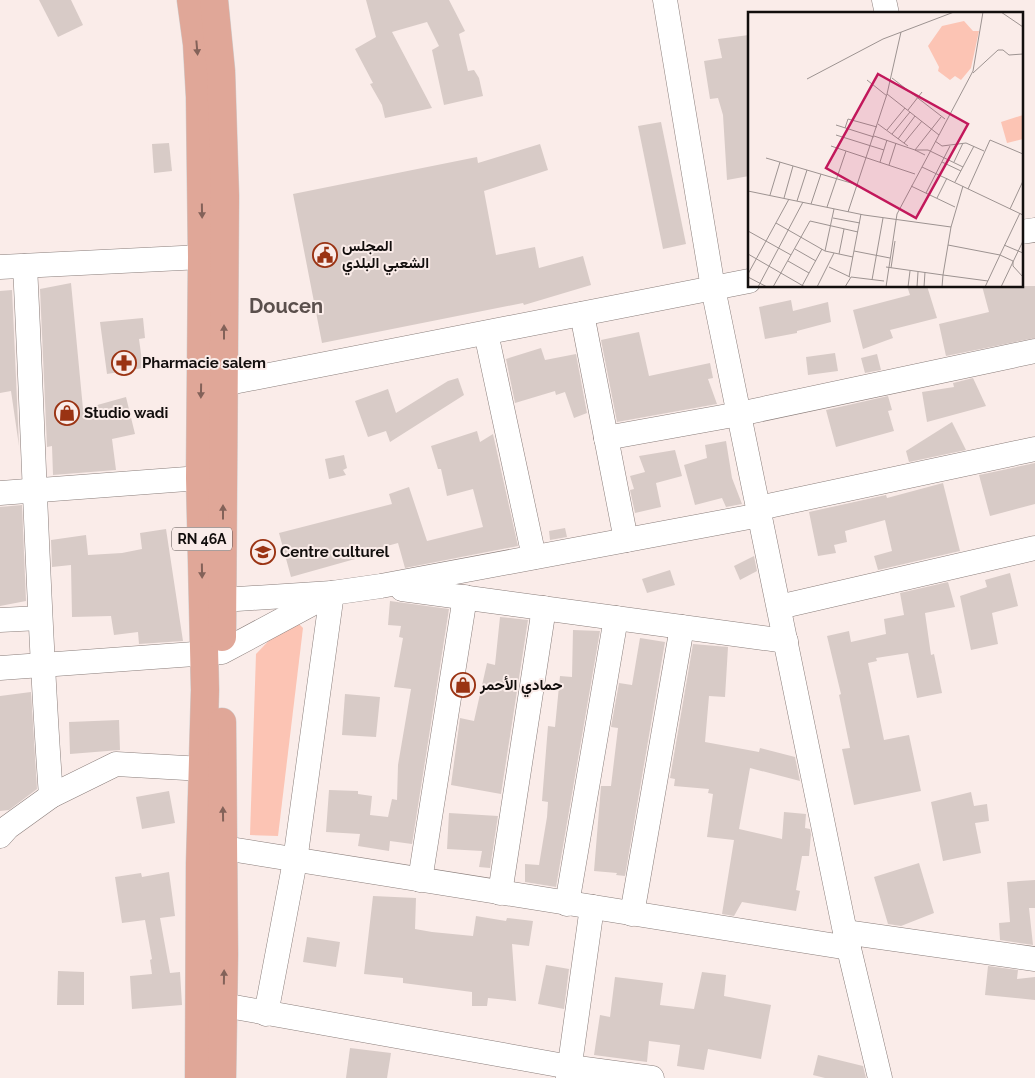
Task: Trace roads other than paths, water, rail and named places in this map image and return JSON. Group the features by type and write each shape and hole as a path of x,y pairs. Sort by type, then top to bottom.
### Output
{"main road":[{"name":"RN 46A","path":"191,0 197,44 200,97 202,257 200,478 213,653 212,846 199,1078"},
{"name":"RN 46A","path":"214,0 221,71 225,196 222,600 213,653 203,769 212,846 223,1005 222,1078"}],"street":[{"path":"670,1 714,288 847,940 880,1078"},
{"path":"1022,232 1035,230"},
{"path":"0,267 202,257"},
{"path":"25,266 42,665 51,796"},
{"path":"224,384 748,281"},
{"path":"582,314 626,540"},
{"path":"486,333 534,558"},
{"path":"606,438 739,414 1035,351"},
{"path":"222,600 332,593 534,558 760,512 1035,449"},
{"path":"0,493 200,478"},
{"path":"779,607 1035,548"},
{"path":"381,586 786,641"},
{"path":"0,668 213,653 332,593"},
{"path":"266,1014 295,861 332,593"},
{"path":"420,880 466,598"},
{"path":"500,893 544,608"},
{"path":"0,620 40,618"},
{"path":"567,904 616,618"},
{"path":"632,914 682,627"},
{"path":"0,836 8,827 51,796 116,764 203,769"},
{"path":"212,846 295,861 632,914 847,940 1035,959"},
{"path":"569,1072 592,907"},
{"path":"223,1005 569,1072 652,1078"}],"place":[{"name":"المجلس الشعبي البلدي","path":"325,255"},
{"name":"Pharmacie salem","path":"124,363"},
{"name":"Studio wadi","path":"67,413"},
{"name":"Centre culturel","path":"263,552"},
{"name":"حمادي الأحمر","path":"463,685"}],"district":[{"name":"Doucen","path":"286,306"}]}
